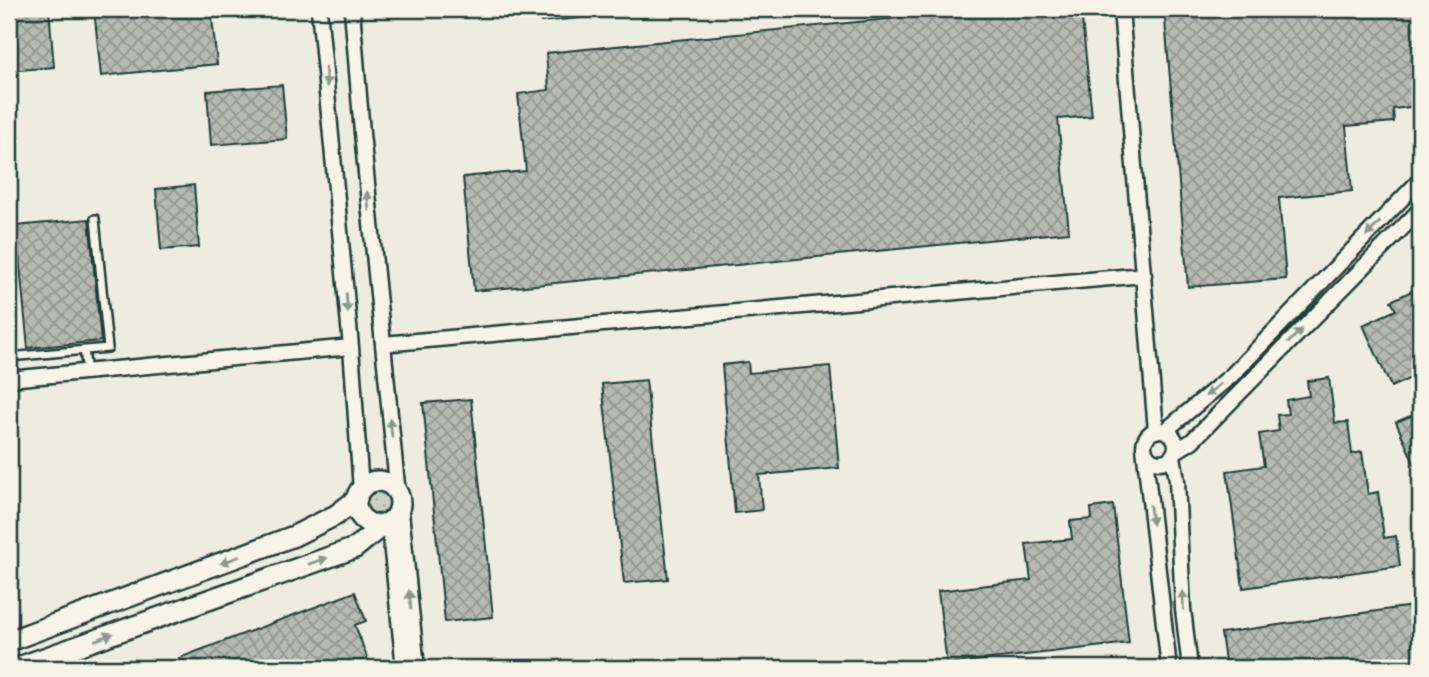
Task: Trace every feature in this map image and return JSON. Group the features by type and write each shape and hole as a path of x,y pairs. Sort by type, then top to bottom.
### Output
{"street":[{"path":"319,9 351,347 358,511 365,521 371,524 386,524"},
{"path":"352,9 416,668"},
{"path":"1121,9 1144,275 1161,431"},
{"path":"1169,668 1144,447 1147,437 1161,431 1231,375 1420,180"},
{"path":"1144,447 1148,458 1164,462 1192,441 1420,210"},
{"path":"383,344 1144,275"},
{"path":"9,379 351,347"},
{"path":"1161,431 1175,440 1183,610 1191,668"},
{"path":"9,641 294,536 335,515 359,495 367,484 380,481 391,486 399,498 398,514 355,548 16,668"},
{"path":"386,524 404,668"}],"lane":[{"path":"9,357 108,348 95,219"},
{"path":"84,351 87,372"}],"shaded area":[{"path":"377,490 386,494 390,503 386,512 377,516 368,512 364,503 368,494"}],"building":[{"path":"9,9 49,9 54,67 9,71"},
{"path":"94,9 211,9 217,64 101,76"},
{"path":"539,9 599,9 599,16 541,22"},
{"path":"988,9 1081,9 1092,116 1058,119 1069,232 474,291 463,177 526,171 518,94 549,90 546,53"},
{"path":"1164,9 1420,9 1420,106 1393,109 1394,122 1346,126 1352,191 1279,198 1286,279 1188,287"},
{"path":"282,85 287,139 211,145 207,91"},
{"path":"194,185 199,247 161,250 156,189"},
{"path":"89,219 101,341 28,348 16,226"},
{"path":"1420,287 1420,374 1391,387 1363,325 1396,310 1391,301"},
{"path":"748,362 749,373 830,366 839,468 759,475 762,510 735,513 722,365"},
{"path":"1329,378 1335,423 1348,422 1352,454 1362,452 1368,494 1378,492 1384,538 1396,536 1400,566 1243,588 1227,471 1264,466 1259,434 1279,431 1277,415 1288,414 1286,400 1309,396 1307,381"},
{"path":"646,380 668,579 624,583 602,384"},
{"path":"471,399 493,617 445,622 423,403"},
{"path":"1420,412 1420,477 1396,422"},
{"path":"1113,505 1129,643 947,664 938,591 1031,580 1026,544 1072,539 1070,521 1092,519 1091,508"},
{"path":"355,592 366,621 355,625 371,668 183,668 179,658"},
{"path":"1420,605 1420,668 1226,668 1221,633"}]}
